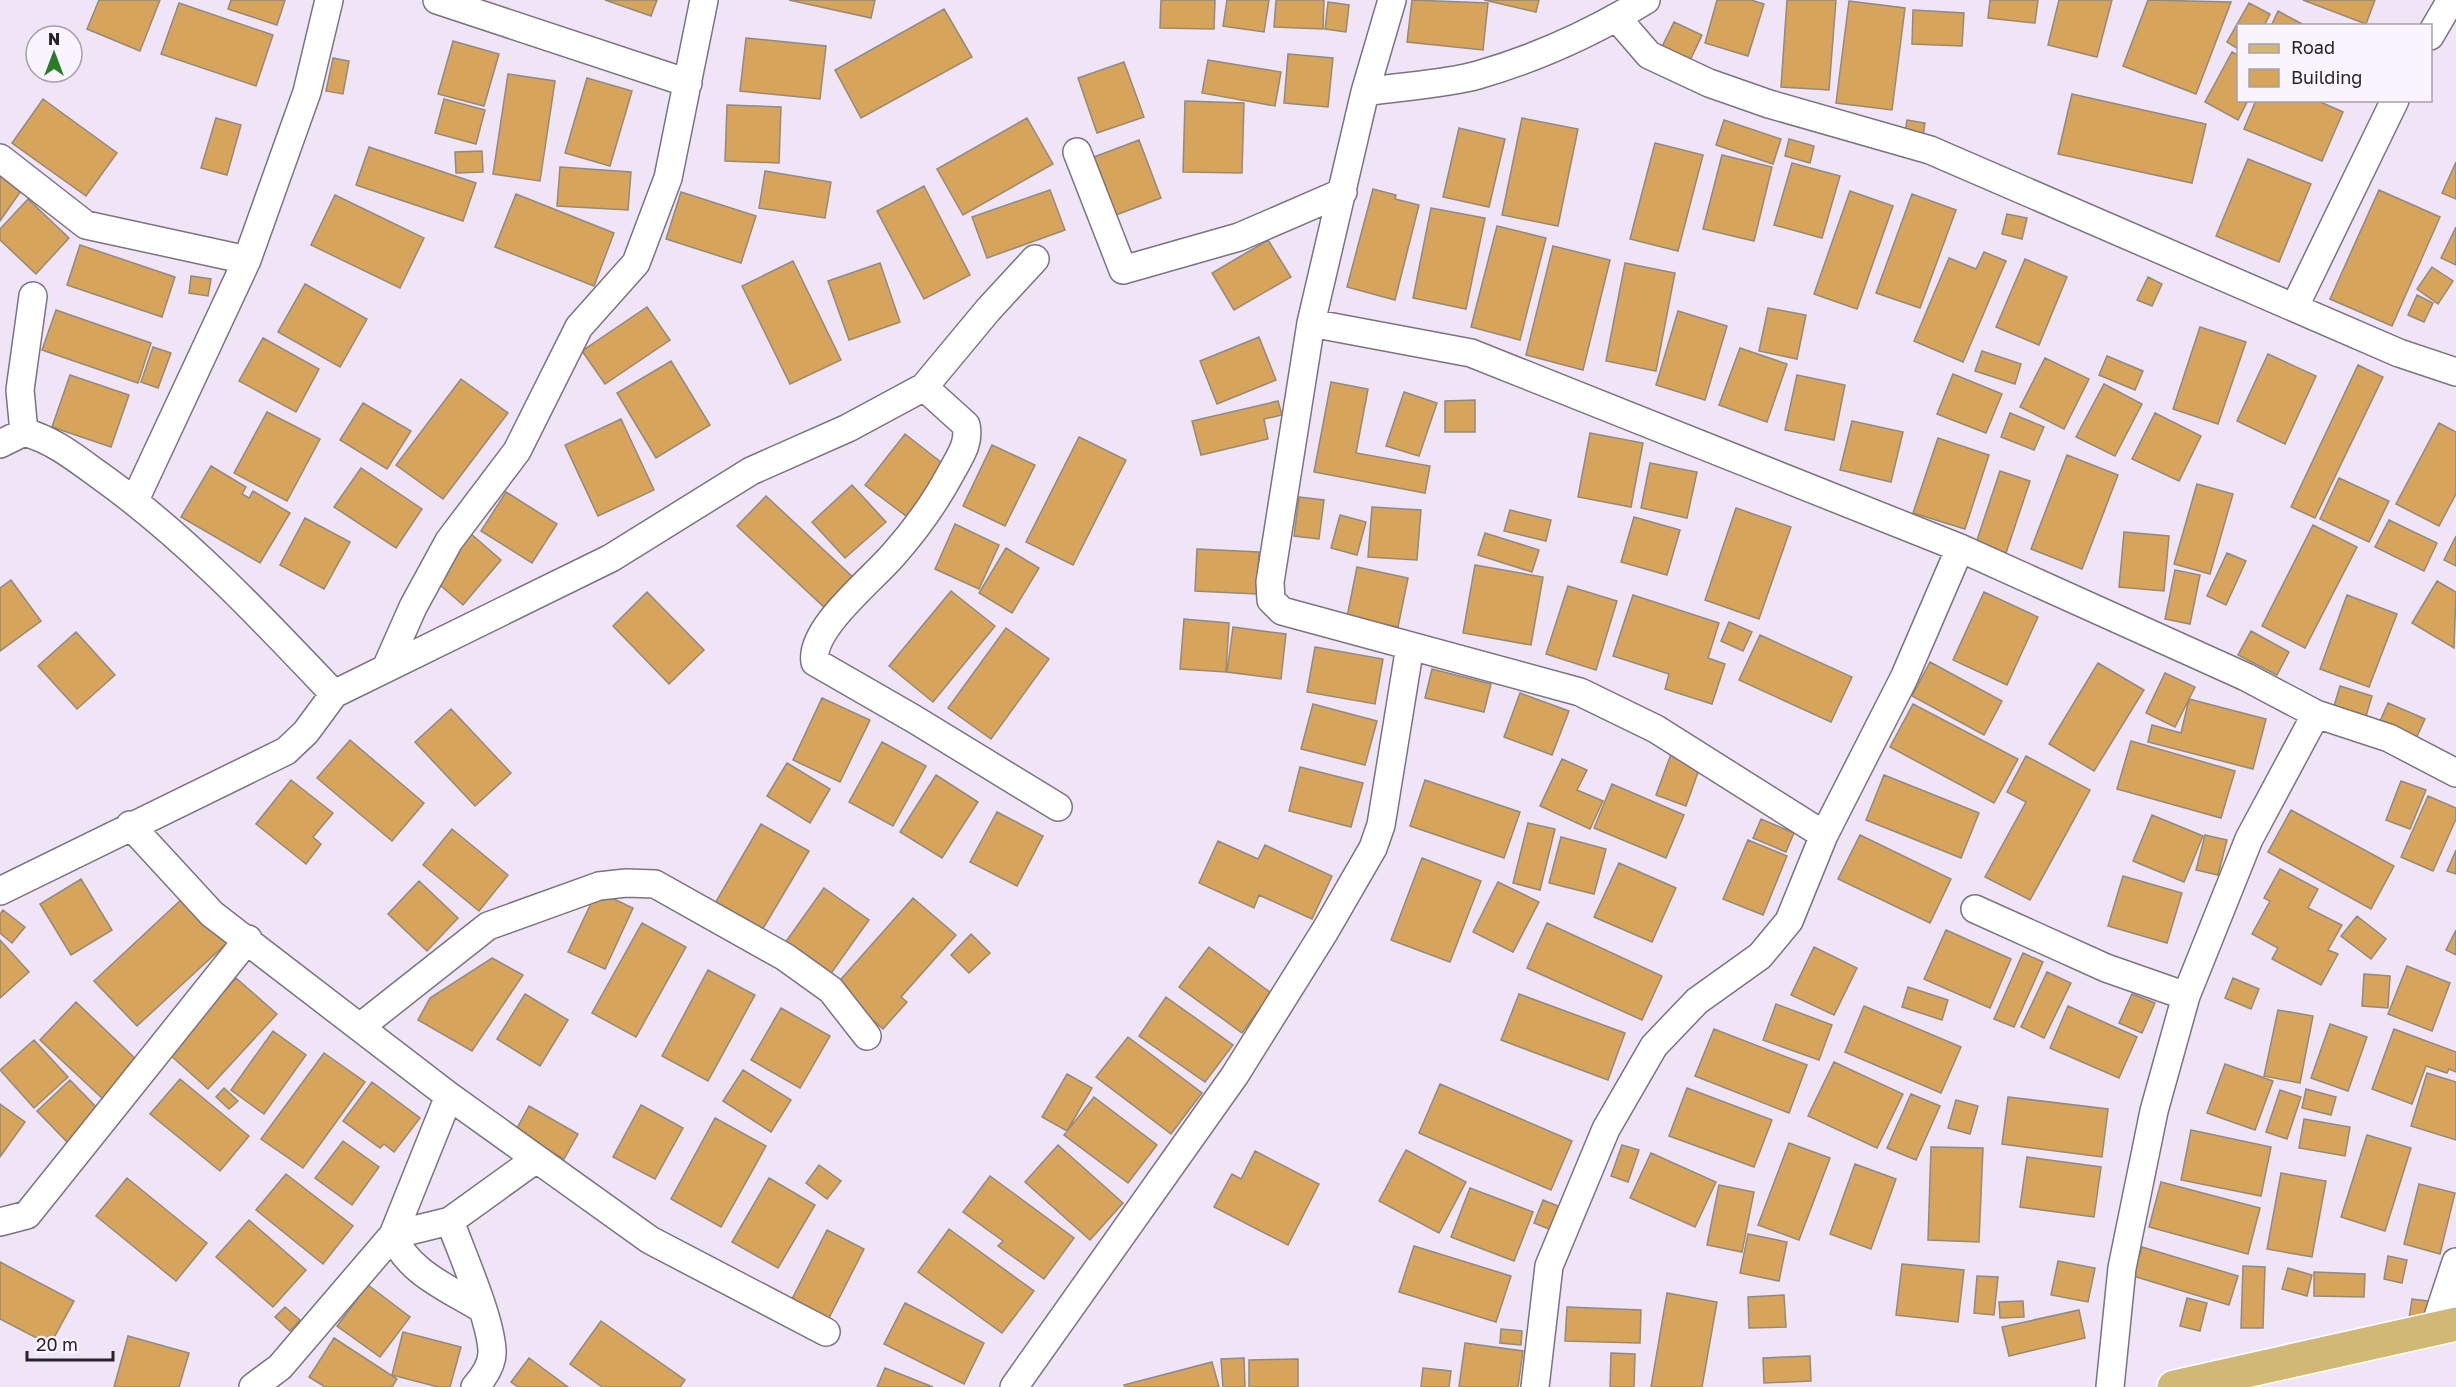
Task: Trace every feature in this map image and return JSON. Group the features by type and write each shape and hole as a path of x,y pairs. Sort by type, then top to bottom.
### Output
{"main road":[{"path":"2174,1387 2445,1327"}],"street":[{"path":"135,500 247,260 307,92 329,0"},
{"path":"437,0 688,83"},
{"path":"386,668 413,607 449,541 518,451 579,327 636,263 668,178 704,0"},
{"path":"1392,0 1365,92 1311,323 1270,582 1271,600 1282,611 1580,692 1656,729 1824,835"},
{"path":"1365,92 1477,75 1556,47 1617,18 1646,0"},
{"path":"2432,33 2451,0"},
{"path":"1617,18 1649,55 1709,83 1769,104 1930,150 2295,306 2399,353 2456,372"},
{"path":"2295,306 2394,102"},
{"path":"1077,152 1123,270 1239,237 1343,192"},
{"path":"0,158 86,225 247,260"},
{"path":"0,891 130,825 286,751 306,732 334,694 611,558 751,471 848,428 924,387 988,309 1035,258"},
{"path":"33,296 12,438 48,439 135,500 242,598 334,694"},
{"path":"1311,323 1471,353 1960,548 2247,676 2316,714 2389,738 2456,773"},
{"path":"924,387 966,425 966,445 935,503 894,555 837,614 815,646 815,662 1058,807"},
{"path":"1535,1387 1549,1266 1606,1129 1654,1046 1697,1001 1760,956 1789,921 1824,835 1904,678 1960,548"},
{"path":"1014,1387 1234,1075 1325,931 1374,848 1381,825 1410,646"},
{"path":"2110,1387 2122,1268 2154,1111 2186,996 2249,839 2316,714"},
{"path":"130,825 212,914 248,939 449,1096 650,1240 826,1332"},
{"path":"360,1027 488,926 599,886 626,882 655,884 785,957 831,990 867,1036"},
{"path":"1975,909 2106,969 2186,996"},
{"path":"0,1222 27,1215 248,939"},
{"path":"253,1387 280,1367 393,1235 449,1096"},
{"path":"393,1235 450,1221 536,1159"},
{"path":"450,1221 482,1309 492,1350 484,1377 475,1387"},
{"path":"393,1235 398,1250 412,1266 482,1309"},
{"path":"2445,1327 2456,1262"}],"building":[{"path":"99,0 160,0 140,51 87,29"},
{"path":"231,0 285,0 277,25 228,9"},
{"path":"605,0 657,0 651,16"},
{"path":"789,0 875,0 871,18"},
{"path":"1161,0 1215,0 1214,29 1160,28"},
{"path":"1227,0 1269,0 1264,32 1223,26"},
{"path":"1276,0 1324,0 1323,29 1274,27"},
{"path":"1412,0 1488,3 1483,50 1407,42"},
{"path":"1484,0 1539,0 1536,12"},
{"path":"1717,0 1751,0 1764,4 1748,56 1705,43"},
{"path":"1787,0 1836,0 1829,90 1781,87"},
{"path":"1990,0 2038,0 2035,23 1988,18"},
{"path":"2059,0 2112,0 2097,57 2048,45"},
{"path":"2148,0 2231,2 2196,94 2123,66"},
{"path":"2303,0 2375,0 2366,24"},
{"path":"1849,1 1905,8 1892,110 1836,103"},
{"path":"1328,2 1349,5 1346,32 1325,29"},
{"path":"179,3 273,35 256,86 161,54"},
{"path":"2249,3 2270,14 2265,24 2237,24"},
{"path":"944,9 972,57 861,118 835,70"},
{"path":"1913,10 1964,13 1962,46 1912,44"},
{"path":"2278,11 2302,24 2272,24"},
{"path":"1674,22 1702,35 1687,67 1659,53"},
{"path":"2237,24 2237,48 2227,42"},
{"path":"746,38 826,46 820,99 740,91"},
{"path":"453,41 499,54 484,106 438,94"},
{"path":"2232,52 2237,54 2237,102 2247,102 2238,120 2205,102"},
{"path":"1288,54 1333,58 1328,107 1284,103"},
{"path":"333,58 349,61 343,94 326,91"},
{"path":"1208,60 1281,72 1275,106 1202,93"},
{"path":"1124,62 1144,117 1097,133 1078,78"},
{"path":"508,74 555,81 540,181 493,174"},
{"path":"587,78 632,91 610,166 565,153"},
{"path":"2072,94 2206,124 2192,183 2058,154"},
{"path":"43,99 117,153 86,196 12,143"},
{"path":"444,99 485,110 476,144 435,133"},
{"path":"1185,101 1244,103 1242,173 1183,172"},
{"path":"2255,102 2320,102 2343,112 2322,161 2244,129"},
{"path":"727,105 781,107 779,163 725,161"},
{"path":"216,118 241,125 227,175 201,168"},
{"path":"1027,118 1053,164 963,215 937,169"},
{"path":"1522,118 1578,129 1558,226 1502,215"},
{"path":"1724,120 1781,139 1773,164 1716,145"},
{"path":"1907,120 1925,123 1922,142 1904,139"},
{"path":"1459,128 1505,139 1489,207 1443,197"},
{"path":"1789,139 1814,146 1810,163 1785,156"},
{"path":"1139,140 1161,198 1116,215 1094,157"},
{"path":"1655,143 1703,155 1678,251 1630,239"},
{"path":"369,147 476,183 463,221 356,185"},
{"path":"482,151 483,172 456,173 455,152"},
{"path":"1722,155 1772,167 1754,241 1703,229"},
{"path":"2248,159 2311,184 2279,262 2216,236"},
{"path":"2456,162 2456,199 2442,193"},
{"path":"1792,163 1840,176 1822,238 1774,225"},
{"path":"560,167 631,172 628,210 557,206"},
{"path":"765,171 831,182 825,218 759,208"},
{"path":"0,172 23,188 0,221"},
{"path":"924,186 970,275 924,299 877,211"},
{"path":"1373,189 1396,195 1395,199 1419,205 1395,300 1347,287"},
{"path":"1050,190 1065,230 987,258 972,217"},
{"path":"2379,190 2440,217 2392,326 2330,299"},
{"path":"1850,191 1893,206 1857,309 1814,294"},
{"path":"681,192 756,216 741,263 666,239"},
{"path":"516,194 614,233 594,286 495,247"},
{"path":"1912,194 1956,210 1920,308 1876,293"},
{"path":"335,195 424,238 400,288 311,245"},
{"path":"28,199 69,238 36,274 0,240 0,229"},
{"path":"1431,208 1485,218 1466,309 1413,298"},
{"path":"2007,214 2027,218 2022,239 2002,234"},
{"path":"1497,226 1546,238 1520,340 1471,327"},
{"path":"2456,227 2456,265 2441,258"},
{"path":"1268,240 1291,277 1234,310 1212,273"},
{"path":"80,245 175,277 162,317 67,285"},
{"path":"1553,246 1610,260 1583,370 1526,355"},
{"path":"1984,252 2006,261 1963,362 1914,341 1949,258 1976,269"},
{"path":"2025,259 2067,277 2039,345 1996,327"},
{"path":"793,261 841,360 790,384 742,286"},
{"path":"880,263 900,322 849,340 828,281"},
{"path":"1625,263 1675,273 1656,371 1606,361"},
{"path":"2432,267 2453,281 2438,304 2417,289"},
{"path":"191,276 211,279 208,296 189,293"},
{"path":"2148,277 2162,284 2152,306 2137,300"},
{"path":"305,284 367,319 340,367 278,332"},
{"path":"2417,295 2433,303 2424,322 2408,315"},
{"path":"647,307 670,340 605,384 582,351"},
{"path":"1768,308 1806,315 1797,359 1759,351"},
{"path":"56,310 151,343 138,383 42,350"},
{"path":"1678,311 1727,326 1705,400 1656,385"},
{"path":"2200,327 2246,342 2218,424 2173,409"},
{"path":"1259,337 1276,380 1217,404 1200,361"},
{"path":"263,338 319,369 296,412 239,381"},
{"path":"153,347 171,353 158,388 141,382"},
{"path":"1740,348 1787,364 1767,422 1719,405"},
{"path":"1982,351 2021,364 2015,384 1975,371"},
{"path":"2268,354 2316,376 2285,444 2237,421"},
{"path":"2107,356 2143,371 2135,390 2099,375"},
{"path":"2045,358 2089,379 2064,429 2020,407"},
{"path":"671,361 710,425 656,458 617,393"},
{"path":"2358,365 2383,377 2315,518 2291,507"},
{"path":"1953,374 2002,394 1986,433 1937,414"},
{"path":"70,375 129,395 111,447 52,427"},
{"path":"1797,375 1845,385 1834,440 1785,430"},
{"path":"461,379 508,413 443,499 396,465"},
{"path":"1331,382 1368,389 1356,453 1430,466 1425,493 1314,472"},
{"path":"2104,384 2142,404 2115,456 2076,437"},
{"path":"1404,392 1437,403 1419,456 1386,446"},
{"path":"1475,400 1475,432 1445,432 1445,401"},
{"path":"1278,401 1282,415 1264,419 1268,439 1201,455 1192,421"},
{"path":"363,403 411,431 387,469 340,440"},
{"path":"267,412 320,439 287,501 234,473"},
{"path":"2010,413 2044,427 2034,450 2001,437"},
{"path":"2155,413 2201,436 2179,481 2132,459"},
{"path":"621,419 654,490 598,516 565,445"},
{"path":"1852,421 1903,432 1891,482 1840,470"},
{"path":"2439,423 2456,432 2456,494 2439,526 2396,504"},
{"path":"1590,433 1643,443 1631,507 1578,497"},
{"path":"905,434 946,466 906,516 865,485"},
{"path":"1079,437 1126,460 1073,565 1026,542"},
{"path":"1938,438 1989,455 1965,529 1913,513"},
{"path":"992,445 1035,465 1005,526 963,506"},
{"path":"2067,455 2118,475 2082,569 2031,549"},
{"path":"1650,463 1697,472 1687,518 1641,508"},
{"path":"211,466 246,487 242,494 249,498 253,491 290,513 260,563 181,517"},
{"path":"361,468 422,509 396,548 334,507"},
{"path":"2000,471 2030,481 2006,553 1976,543"},
{"path":"2339,478 2389,501 2369,542 2320,519"},
{"path":"2197,484 2233,494 2210,574 2174,564"},
{"path":"852,485 886,522 845,558 812,522"},
{"path":"506,492 557,524 532,563 481,531"},
{"path":"766,496 856,580 827,610 737,526"},
{"path":"1299,497 1324,500 1319,539 1294,536"},
{"path":"1372,507 1421,510 1417,560 1368,557"},
{"path":"1736,508 1791,527 1759,619 1705,600"},
{"path":"1510,510 1551,520 1546,541 1504,531"},
{"path":"1340,515 1366,522 1357,555 1331,548"},
{"path":"1634,517 1680,530 1667,575 1621,562"},
{"path":"305,518 350,542 324,589 280,565"},
{"path":"2389,520 2437,543 2424,571 2375,547"},
{"path":"955,524 999,545 979,589 935,569"},
{"path":"2313,525 2357,547 2305,648 2262,626"},
{"path":"2124,532 2169,536 2164,591 2119,587"},
{"path":"470,533 501,560 463,605 432,578"},
{"path":"1485,533 1539,550 1532,572 1478,555"},
{"path":"2456,536 2456,566 2444,560"},
{"path":"1006,548 1039,568 1012,613 979,593"},
{"path":"1197,549 1259,552 1257,594 1195,591"},
{"path":"2227,553 2246,561 2226,605 2207,596"},
{"path":"1475,565 1543,577 1531,645 1463,633"},
{"path":"1357,567 1408,578 1398,627 1347,617"},
{"path":"2175,570 2200,575 2190,624 2165,619"},
{"path":"11,580 41,621 0,651 0,588"},
{"path":"2437,581 2456,592 2454,648 2412,623"},
{"path":"1568,586 1617,601 1596,670 1546,654"},
{"path":"951,591 995,626 933,702 889,666"},
{"path":"647,592 704,650 669,684 613,626"},
{"path":"1984,592 2038,617 2007,685 1953,660"},
{"path":"1633,595 1719,623 1708,658 1725,664 1712,704 1665,689 1669,674 1613,656"},
{"path":"2347,595 2397,614 2369,687 2320,669"},
{"path":"1184,619 1229,623 1226,672 1180,669"},
{"path":"1729,622 1752,632 1743,651 1721,641"},
{"path":"1233,627 1286,634 1281,679 1227,672"},
{"path":"1006,628 1049,659 991,739 948,708"},
{"path":"2251,631 2289,652 2277,675 2238,655"},
{"path":"76,632 115,675 77,709 38,666"},
{"path":"1760,635 1852,677 1831,722 1739,680"},
{"path":"1315,647 1383,659 1375,704 1307,692"},
{"path":"1930,662 2002,701 1984,735 1912,696"},
{"path":"2098,663 2144,690 2094,771 2049,744"},
{"path":"1432,669 1491,684 1484,712 1425,698"},
{"path":"2165,673 2195,687 2175,727 2146,713"},
{"path":"2340,686 2372,696 2366,716 2334,706"},
{"path":"1520,693 1569,711 1552,755 1504,737"},
{"path":"822,698 870,720 840,782 793,760"},
{"path":"2189,699 2266,719 2253,769 2148,742 2152,725 2181,733"},
{"path":"2388,703 2425,719 2414,743 2377,728"},
{"path":"1313,704 1377,721 1365,765 1301,749"},
{"path":"1913,704 2018,759 1994,803 1890,747"},
{"path":"451,709 511,773 475,806 415,742"},
{"path":"350,740 424,803 392,841 317,778"},
{"path":"2131,741 2235,771 2221,818 2117,789"},
{"path":"882,742 926,766 893,826 849,802"},
{"path":"1671,754 1701,764 1686,806 1656,795"},
{"path":"2026,756 2090,790 2030,900 1985,877 2026,802 2007,792"},
{"path":"1562,759 1587,770 1577,790 1603,801 1590,829 1540,806"},
{"path":"787,763 830,789 810,823 767,796"},
{"path":"1300,767 1363,783 1351,827 1289,811"},
{"path":"936,775 978,802 942,858 900,832"},
{"path":"1884,775 1979,813 1961,858 1866,820"},
{"path":"291,780 333,813 313,837 321,844 306,864 256,824"},
{"path":"1425,780 1520,812 1504,858 1410,826"},
{"path":"2401,781 2426,790 2410,829 2386,820"},
{"path":"1612,784 1684,815 1666,858 1594,828"},
{"path":"2428,796 2456,808 2456,819 2433,871 2401,857"},
{"path":"2291,810 2394,866 2371,909 2268,852"},
{"path":"997,812 1043,836 1017,886 970,862"},
{"path":"2152,815 2203,836 2184,882 2133,861"},
{"path":"1761,819 1794,833 1786,852 1753,838"},
{"path":"1528,823 1555,829 1540,890 1513,883"},
{"path":"761,824 809,851 761,932 714,905"},
{"path":"452,829 508,875 479,911 423,865"},
{"path":"1860,835 1951,879 1930,923 1838,879"},
{"path":"2205,835 2227,840 2218,875 2196,870"},
{"path":"1561,837 1606,849 1594,894 1549,883"},
{"path":"1748,840 1787,856 1763,915 1723,899"},
{"path":"1218,841 1258,859 1265,845 1332,876 1312,919 1259,895 1254,908 1199,883"},
{"path":"2456,850 2456,874 2447,871"},
{"path":"1422,858 1481,881 1450,962 1391,940"},
{"path":"1619,863 1676,888 1652,942 1594,917"},
{"path":"2280,869 2318,889 2308,908 2342,925 2328,950 2338,954 2321,985 2272,959 2278,948 2252,934 2270,901 2264,898"},
{"path":"2123,876 2182,893 2167,943 2108,926"},
{"path":"81,879 112,930 71,955 40,904"},
{"path":"419,881 458,918 427,951 388,914"},
{"path":"1498,882 1539,902 1513,952 1473,932"},
{"path":"824,888 869,920 827,979 782,947"},
{"path":"597,891 633,908 605,969 568,952"},
{"path":"184,897 227,943 137,1026 94,981"},
{"path":"913,898 956,935 901,997 907,1002 883,1029 835,986"},
{"path":"3,910 25,927 12,943 0,933 0,914"},
{"path":"2357,916 2386,939 2371,959 2341,936"},
{"path":"642,923 686,947 636,1037 592,1013"},
{"path":"1547,923 1662,976 1642,1020 1527,968"},
{"path":"1946,930 2011,959 1990,1008 1924,979"},
{"path":"2456,930 2456,955 2446,950"},
{"path":"971,934 990,953 969,973 951,955"},
{"path":"0,940 29,972 0,998"},
{"path":"1209,947 1271,993 1242,1033 1179,987"},
{"path":"1814,947 1857,968 1834,1015 1791,995"},
{"path":"2023,953 2043,962 2014,1027 1994,1019"},
{"path":"492,958 523,975 472,1051 418,1020 430,998"},
{"path":"2407,966 2450,983 2432,1031 2388,1014"},
{"path":"708,970 755,995 708,1081 662,1056"},
{"path":"2047,972 2071,983 2044,1038 2021,1027"},
{"path":"2364,974 2390,976 2388,1008 2362,1006"},
{"path":"236,978 277,1014 208,1089 168,1053"},
{"path":"2233,978 2259,989 2251,1009 2225,998"},
{"path":"1908,987 1948,1000 1942,1020 1902,1007"},
{"path":"525,994 568,1020 540,1066 497,1039"},
{"path":"1519,994 1625,1033 1608,1080 1501,1040"},
{"path":"2132,994 2155,1003 2142,1033 2119,1023"},
{"path":"1166,997 1233,1045 1205,1082 1139,1036"},
{"path":"76,1002 140,1063 104,1100 40,1040"},
{"path":"1776,1004 1832,1025 1819,1060 1763,1040"},
{"path":"1864,1006 1961,1047 1941,1093 1845,1052"},
{"path":"2068,1006 2137,1037 2119,1078 2050,1048"},
{"path":"781,1008 830,1036 800,1088 751,1060"},
{"path":"2278,1010 2313,1016 2300,1083 2264,1076"},
{"path":"2330,1024 2367,1037 2348,1091 2311,1078"},
{"path":"1714,1029 1807,1065 1789,1113 1695,1076"},
{"path":"2394,1029 2456,1052 2456,1072 2449,1069 2447,1073 2426,1066 2412,1104 2372,1089"},
{"path":"273,1031 306,1055 264,1114 231,1090"},
{"path":"1128,1037 1202,1093 1171,1134 1096,1077"},
{"path":"34,1040 68,1077 34,1108 0,1070"},
{"path":"324,1053 365,1082 303,1168 261,1139"},
{"path":"1834,1062 1903,1094 1877,1148 1808,1116"},
{"path":"2225,1064 2273,1081 2255,1130 2207,1113"},
{"path":"743,1070 791,1100 771,1132 723,1101"},
{"path":"2427,1073 2456,1082 2456,1140 2411,1126"},
{"path":"1067,1074 1092,1088 1067,1131 1042,1117"},
{"path":"180,1079 249,1136 220,1171 150,1114"},
{"path":"70,1080 100,1111 67,1142 37,1111"},
{"path":"372,1082 420,1118 394,1152 384,1144 380,1148 343,1121"},
{"path":"1440,1084 1572,1141 1551,1190 1419,1133"},
{"path":"224,1088 238,1101 229,1109 216,1097"},
{"path":"1687,1088 1772,1120 1754,1167 1669,1136"},
{"path":"2306,1089 2336,1097 2331,1115 2302,1108"},
{"path":"2280,1090 2301,1097 2287,1139 2266,1132"},
{"path":"1911,1094 1940,1106 1916,1160 1887,1148"},
{"path":"1094,1097 1157,1145 1128,1183 1064,1135"},
{"path":"2008,1097 2108,1109 2102,1157 2002,1144"},
{"path":"1956,1100 1978,1106 1970,1134 1948,1128"},
{"path":"0,1104 25,1122 0,1157"},
{"path":"641,1105 683,1128 655,1179 613,1157"},
{"path":"529,1106 578,1134 564,1159 515,1132"},
{"path":"715,1118 766,1146 721,1227 671,1199"},
{"path":"2304,1119 2350,1127 2345,1156 2299,1148"},
{"path":"2191,1130 2271,1147 2261,1196 2181,1180"},
{"path":"2367,1135 2411,1148 2385,1231 2341,1217"},
{"path":"343,1141 379,1167 352,1205 315,1178"},
{"path":"1789,1143 1830,1158 1799,1240 1758,1225"},
{"path":"1058,1145 1123,1203 1090,1240 1025,1182"},
{"path":"1622,1145 1639,1150 1628,1182 1611,1176"},
{"path":"1931,1147 1983,1148 1979,1242 1928,1240"},
{"path":"1406,1150 1466,1182 1439,1233 1379,1201"},
{"path":"1255,1151 1319,1184 1288,1245 1214,1207 1232,1174 1241,1179"},
{"path":"1651,1153 1716,1182 1695,1227 1630,1198"},
{"path":"2027,1157 2101,1167 2094,1217 2020,1207"},
{"path":"1855,1164 1896,1179 1871,1249 1830,1234"},
{"path":"819,1165 841,1181 827,1199 806,1183"},
{"path":"2281,1173 2326,1181 2312,1257 2267,1249"},
{"path":"286,1174 353,1226 323,1264 256,1210"},
{"path":"990,1176 1074,1238 1044,1279 998,1246 1003,1241 963,1212"},
{"path":"127,1178 207,1243 176,1281 96,1216"},
{"path":"769,1178 815,1205 778,1268 732,1242"},
{"path":"2161,1182 2260,1208 2248,1254 2149,1227"},
{"path":"2419,1184 2455,1193 2440,1254 2404,1244"},
{"path":"1719,1185 1754,1192 1742,1252 1707,1245"},
{"path":"1470,1188 1533,1212 1514,1261 1451,1237"},
{"path":"1543,1200 1563,1208 1554,1231 1534,1223"},
{"path":"249,1220 306,1270 273,1307 216,1257"},
{"path":"949,1229 1034,1291 1002,1333 918,1272"},
{"path":"827,1230 864,1249 827,1322 790,1303"},
{"path":"1748,1234 1787,1242 1779,1281 1740,1273"},
{"path":"1414,1246 1511,1276 1496,1322 1399,1292"},
{"path":"2142,1247 2238,1276 2229,1305 2133,1276"},
{"path":"2388,1256 2407,1260 2402,1283 2384,1279"},
{"path":"2058,1261 2095,1268 2088,1302 2051,1295"},
{"path":"0,1262 74,1301 50,1345 0,1319"},
{"path":"1902,1264 1964,1270 1958,1322 1896,1315"},
{"path":"2243,1266 2265,1267 2263,1328 2241,1328"},
{"path":"2288,1268 2312,1275 2307,1296 2282,1289"},
{"path":"2314,1272 2365,1274 2364,1297 2314,1296"},
{"path":"1977,1276 1998,1277 1994,1315 1974,1313"},
{"path":"368,1285 410,1317 380,1357 337,1326"},
{"path":"1667,1293 1717,1302 1702,1387 1651,1387"},
{"path":"1784,1295 1786,1327 1749,1328 1748,1297"},
{"path":"2187,1298 2207,1303 2200,1331 2180,1326"},
{"path":"2412,1299 2428,1301 2426,1320 2409,1319"},
{"path":"2023,1301 2024,1317 2000,1318 1999,1302"},
{"path":"905,1303 984,1343 964,1384 884,1344"},
{"path":"285,1307 300,1320 290,1331 275,1317"},
{"path":"1567,1307 1641,1310 1640,1343 1565,1341"},
{"path":"2079,1310 2085,1338 2009,1356 2002,1327"},
{"path":"601,1321 685,1380 680,1387 602,1387 570,1364"},
{"path":"1501,1329 1522,1331 1521,1345 1500,1343"},
{"path":"403,1332 461,1347 450,1387 438,1387 392,1375"},
{"path":"128,1336 189,1353 179,1387 114,1387"},
{"path":"334,1338 397,1379 392,1387 325,1387 309,1377"},
{"path":"1465,1343 1523,1351 1518,1387 1459,1387"},
{"path":"1611,1353 1635,1354 1634,1387 1610,1387"},
{"path":"1810,1356 1811,1381 1764,1383 1763,1358"},
{"path":"529,1358 568,1387 518,1387 511,1382"},
{"path":"1244,1358 1245,1387 1223,1387 1221,1359"},
{"path":"1298,1359 1298,1387 1249,1387 1249,1360"},
{"path":"1212,1362 1219,1387 1125,1387 1124,1385"},
{"path":"885,1368 933,1387 877,1387"},
{"path":"1423,1368 1451,1371 1449,1387 1421,1387"}]}
